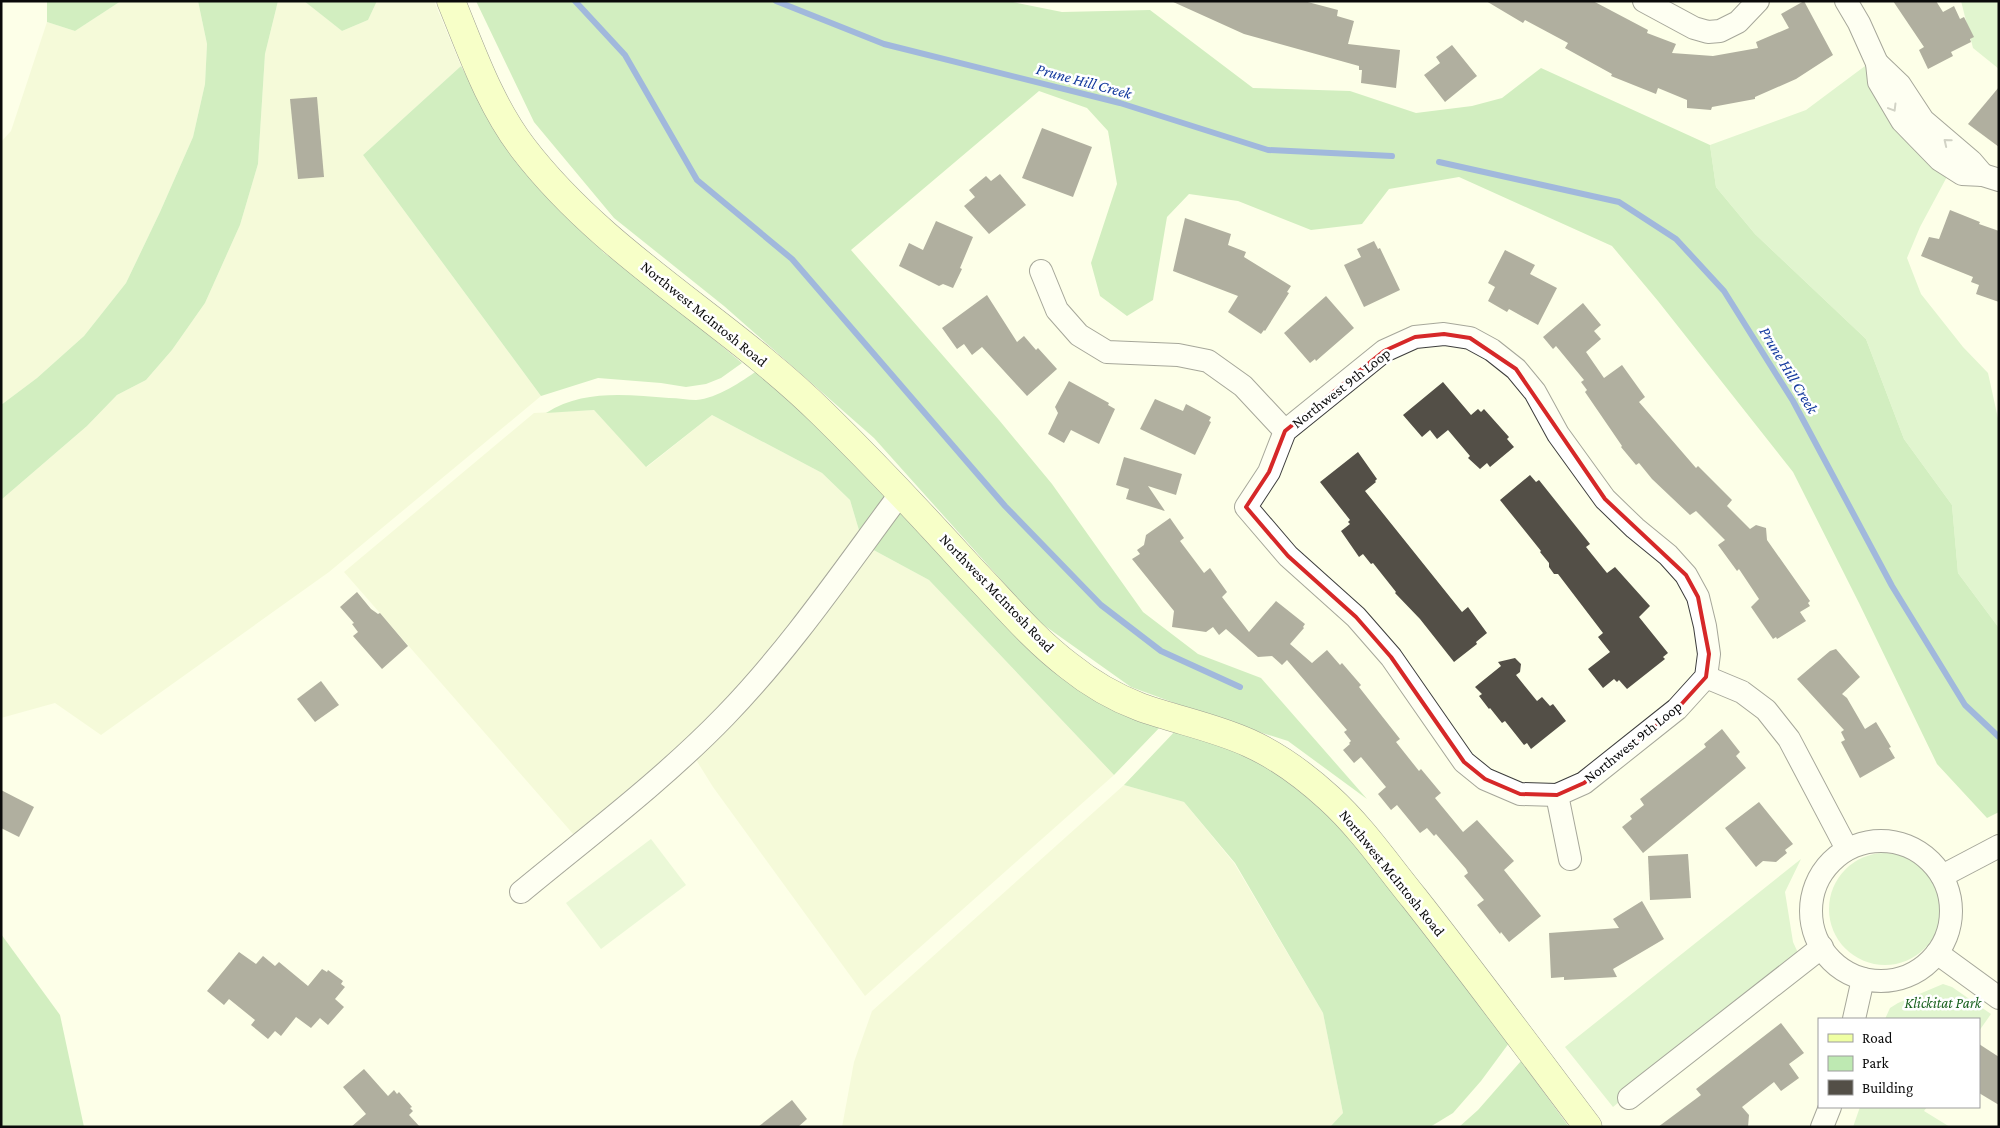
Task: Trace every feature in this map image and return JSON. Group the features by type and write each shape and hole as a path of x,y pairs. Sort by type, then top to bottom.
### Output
{"street":[{"name":"Northwest McIntosh Road","path":"451,1 475,63 494,104 523,148 563,193 598,228 655,276 760,358 819,410 901,493 1017,618 1067,665 1103,690 1138,706 1252,744 1280,760 1332,800 1363,834 1440,931 1588,1127"},
{"path":"1644,1 1694,28 1708,32 1720,32 1738,22 1758,1"},
{"path":"1846,1 1878,63 1900,85 1923,120 1991,177"},
{"path":"1041,272 1057,310 1078,336 1108,352 1178,355 1208,360 1243,386 1284,431"},
{"name":"Northwest 9th Loop","path":"1444,334 1470,338 1492,350 1516,369 1535,392 1558,434 1605,499 1635,528 1668,555 1686,575 1698,596 1705,626 1709,654 1706,677 1677,709 1584,783 1557,795 1520,794 1485,779 1464,762 1391,657 1356,616 1288,556 1246,507 1269,472 1284,431 1384,351 1415,337 1444,334"},
{"path":"521,892 668,770 725,716 780,653 901,493"},
{"path":"1706,677 1742,692 1766,710 1789,739 1847,849"},
{"path":"1557,795 1570,859"},
{"path":"1882,840 1900,843 1917,850 1931,862 1942,876 1948,891 1951,907 1950,924 1945,939 1937,953 1922,968 1904,977 1883,981 1863,978 1844,970 1828,957 1817,939 1811,919 1812,898 1819,878 1826,867 1847,849 1864,842 1882,840"},
{"path":"1942,876 1999,846"},
{"path":"1630,1098 1822,947"},
{"path":"1937,953 1999,998"},
{"path":"1854,1018 1863,978"},
{"path":"1822,1127 1830,1108"}],"highlighted area":[{"path":"1444,334 1470,338 1516,369 1605,499 1686,575 1698,597 1709,654 1706,677 1677,709 1584,783 1557,795 1520,794 1485,779 1464,762 1391,657 1356,617 1288,556 1246,507 1269,472 1285,431 1384,351 1415,337"}],"green space":[{"path":"47,1 121,1 75,31 47,22"},
{"path":"121,1 198,1 207,44 205,84 193,137 126,283 84,336 37,378 1,405 1,142 11,131 47,22 75,31"},
{"path":"198,1 278,1 265,54 258,164 240,225 205,303 172,350 146,380 117,395 87,426 1,500 1,405 37,378 84,336 126,283 193,137 205,84 207,44"},
{"path":"278,1 304,1 342,31 368,20 377,1 434,1 461,66 363,155 541,396 329,572 101,735 55,703 1,718 1,500 87,426 117,395 146,380 172,350 205,303 240,225 258,164 265,54"},
{"path":"304,1 377,1 368,20 342,31"},
{"path":"476,1 1008,1 1062,12 1150,10 1253,88 1350,91 1416,113 1472,106 1502,98 1541,68 1710,145 1716,187 1755,234 1866,339 1904,439 1952,505 1958,573 1999,628 1999,812 1987,818 1937,764 1793,472 1658,301 1612,246 1459,177 1389,189 1362,224 1311,230 1238,201 1189,194 1167,217 1153,300 1127,316 1100,296 1091,263 1117,184 1108,131 1087,108 1039,91 851,250 1052,484 1143,612 1198,654 1261,678 1367,799 1288,741 1221,720 1131,687 1038,621 874,438 724,306 614,218 534,122"},
{"path":"1961,1 1999,1 1999,69 1973,48"},
{"path":"461,66 477,95 604,253 639,277 742,363 721,378 706,384 686,387 598,378 541,396 363,155"},
{"path":"1865,66 1889,113 1949,173 1920,227 1907,258 1921,294 1963,347 1988,373 1999,423 1999,628 1958,573 1952,505 1904,439 1866,339 1755,234 1716,187 1710,145 1806,110"},
{"path":"758,370 894,494 861,537 850,500 822,473 712,415 646,467 594,410 546,413 560,405 575,400 606,395 704,399 729,389"},
{"path":"594,410 647,467 712,415 822,473 850,500 861,537 748,683 686,746 574,835 344,572 534,413"},
{"path":"901,503 957,565 1163,724 1114,775 929,580 868,547"},
{"path":"868,547 929,580 1114,775 865,996 713,787 695,758"},
{"path":"1179,727 1227,743 1305,787 1350,833 1512,1039 1481,1081 1453,1113 1430,1127 1330,1127 1343,1113 1323,1013 1235,863 1184,802 1124,785"},
{"path":"1124,785 1184,802 1234,863 1323,1013 1343,1113 1330,1127 842,1127 854,1062 872,1011"},
{"path":"651,839 686,885 601,949 566,903"},
{"path":"1885,853 1906,857 1925,869 1937,888 1941,909 1937,930 1925,949 1906,961 1885,965 1864,961 1845,949 1833,930 1829,909 1833,888 1845,869 1864,857"},
{"path":"1801,859 1785,892 1793,942 1799,955 1613,1107 1565,1047"},
{"path":"1,934 60,1015 84,1127 1,1127"},
{"name":"Klickitat Park","path":"1943,984 1952,987 1991,1014 1980,1030 1980,1018 1885,1018 1890,1008"},
{"path":"1521,1061 1569,1127 1459,1127 1478,1110"},
{"path":"1860,1108 1926,1108 1924,1111 1950,1127 1853,1127"}],"building":[{"path":"1171,1 1304,1 1338,10 1337,16 1354,21 1348,44 1400,50 1396,88 1361,83 1362,70 1359,70 1359,66 1244,34"},
{"path":"1486,1 1593,1 1648,30 1647,33 1676,44 1672,53 1713,56 1758,48 1756,42 1789,28 1781,14 1804,1 1833,55 1796,79 1755,97 1755,99 1712,107 1711,110 1687,108 1687,100 1658,88 1656,94 1611,76 1612,74 1565,48 1568,43 1525,20 1523,23"},
{"path":"1893,1 1936,1 1943,12 1954,6 1960,19 1964,17 1974,37 1970,39 1971,42 1951,52 1953,56 1928,69 1919,50 1924,47"},
{"path":"1452,45 1477,76 1445,102 1424,75 1440,63 1436,57"},
{"path":"1999,87 1999,147 1968,124"},
{"path":"317,97 324,177 298,179 290,99"},
{"path":"1042,128 1092,147 1073,197 1022,178"},
{"path":"1000,174 1026,205 989,234 964,206 975,197 969,190 986,176 991,181"},
{"path":"1950,210 1999,231 1999,302 1976,294 1979,285 1971,282 1973,277 1921,256 1929,237 1939,239"},
{"path":"1185,218 1231,234 1228,245 1246,252 1244,257 1291,286 1287,292 1289,293 1265,331 1261,334 1228,312 1238,296 1173,271"},
{"path":"936,221 973,237 953,288 943,284 939,286 899,266 909,243 923,250"},
{"path":"1374,241 1378,249 1380,248 1400,290 1364,307 1344,265 1361,257 1357,249"},
{"path":"1505,250 1535,265 1530,274 1557,288 1538,325 1509,309 1507,312 1488,301 1495,287 1488,283"},
{"path":"987,295 1017,342 1024,336 1057,369 1027,396 982,347 972,355 964,344 957,349 942,328"},
{"path":"1326,296 1354,328 1316,361 1315,359 1310,363 1284,333"},
{"path":"1583,303 1601,325 1594,331 1601,339 1586,352 1604,378 1622,365 1645,397 1639,402 1696,468 1698,466 1732,500 1727,506 1750,529 1756,525 1766,528 1767,540 1810,601 1808,603 1810,606 1800,612 1806,621 1777,639 1776,637 1773,639 1751,607 1759,599 1739,569 1737,571 1718,545 1725,540 1696,511 1690,515 1652,479 1639,463 1636,465 1621,447 1585,392 1587,390 1581,382 1584,380 1556,346 1553,349 1543,337"},
{"path":"1069,381 1109,403 1108,405 1115,409 1099,444 1071,430 1064,443 1048,434 1058,413 1055,407"},
{"path":"1443,382 1471,415 1478,409 1481,412 1484,409 1509,437 1507,439 1514,447 1490,467 1487,463 1480,469 1468,458 1470,456 1448,430 1437,439 1430,430 1422,437 1403,415"},
{"path":"1155,399 1183,411 1186,404 1211,417 1209,421 1211,422 1195,455 1140,429"},
{"path":"1358,452 1377,479 1365,491 1462,612 1468,607 1487,633 1476,642 1477,644 1454,662 1420,619 1395,593 1373,563 1371,564 1363,554 1359,557 1341,531 1350,524 1348,522 1350,520 1320,482"},
{"path":"1124,457 1182,474 1176,495 1148,486 1165,511 1126,499 1129,489 1116,485"},
{"path":"1530,475 1536,482 1539,480 1590,544 1586,547 1607,573 1615,567 1650,606 1639,617 1668,653 1663,657 1665,659 1627,689 1619,680 1617,682 1614,679 1603,688 1588,669 1610,652 1598,637 1603,633 1558,574 1554,574 1541,551 1500,500"},
{"path":"1170,518 1184,538 1180,541 1204,573 1210,568 1227,592 1222,597 1249,632 1276,601 1305,624 1304,628 1290,644 1312,663 1327,650 1340,665 1342,663 1361,685 1359,687 1400,739 1396,742 1419,771 1421,769 1441,793 1435,798 1463,832 1477,820 1514,861 1504,870 1541,916 1509,942 1501,932 1500,934 1477,905 1484,900 1464,876 1468,873 1466,869 1436,834 1434,836 1427,828 1420,833 1397,805 1391,810 1378,794 1386,787 1361,757 1354,763 1343,750 1351,741 1344,732 1347,730 1287,660 1282,665 1272,656 1258,657 1226,629 1219,635 1213,627 1206,632 1172,627 1174,611 1132,559 1140,554 1137,550 1144,545 1146,535"},
{"path":"357,592 371,609 378,614 380,613 408,646 382,669 353,636 358,632 352,624 354,623 340,607"},
{"path":"1836,649 1860,677 1842,694 1847,698 1865,729 1876,722 1891,747 1889,748 1895,758 1860,778 1841,742 1845,740 1841,732 1844,730 1797,679 1830,651"},
{"path":"1515,658 1521,664 1520,672 1516,675 1537,701 1542,697 1550,706 1553,704 1566,721 1531,749 1527,743 1524,745 1505,721 1502,723 1489,709 1479,696 1482,694 1475,687 1501,666 1498,662"},
{"path":"321,681 339,705 315,722 297,699"},
{"path":"1722,729 1740,752 1736,756 1746,768 1643,853 1622,827 1632,819 1630,816 1644,805 1640,799 1706,747 1704,744"},
{"path":"1,790 34,807 19,837 1,828"},
{"path":"1759,802 1793,844 1785,850 1787,853 1776,862 1763,861 1756,867 1725,828"},
{"path":"1688,854 1691,898 1650,900 1648,856"},
{"path":"1642,901 1664,939 1613,969 1617,977 1564,980 1564,977 1551,978 1549,933 1619,928 1613,919"},
{"path":"239,952 256,964 263,956 275,966 279,962 308,986 322,969 327,972 328,970 343,981 341,984 345,987 335,999 344,1007 328,1025 320,1018 311,1028 296,1017 281,1036 275,1031 268,1039 251,1025 255,1020 229,999 224,1005 207,991"},
{"path":"1781,1023 1804,1053 1789,1064 1799,1078 1781,1091 1774,1082 1742,1107 1749,1115 1748,1127 1658,1127 1701,1095 1696,1089"},
{"path":"1980,1045 1999,1057 1999,1105 1980,1094"},
{"path":"364,1069 388,1096 394,1090 397,1094 399,1092 412,1107 410,1108 413,1111 409,1115 420,1127 351,1127 366,1114 343,1087"},
{"path":"792,1100 807,1119 798,1127 758,1127"}],"waterway":[{"path":"575,1 625,55 697,180 792,259 1005,506 1101,605 1161,651 1240,687"},
{"name":"Prune Hill Creek","path":"776,1 884,44 1120,103 1268,150 1392,156"},
{"name":"Prune Hill Creek","path":"1439,162 1619,202 1676,239 1724,291 1793,401 1892,586 1965,705 1999,737"}]}
